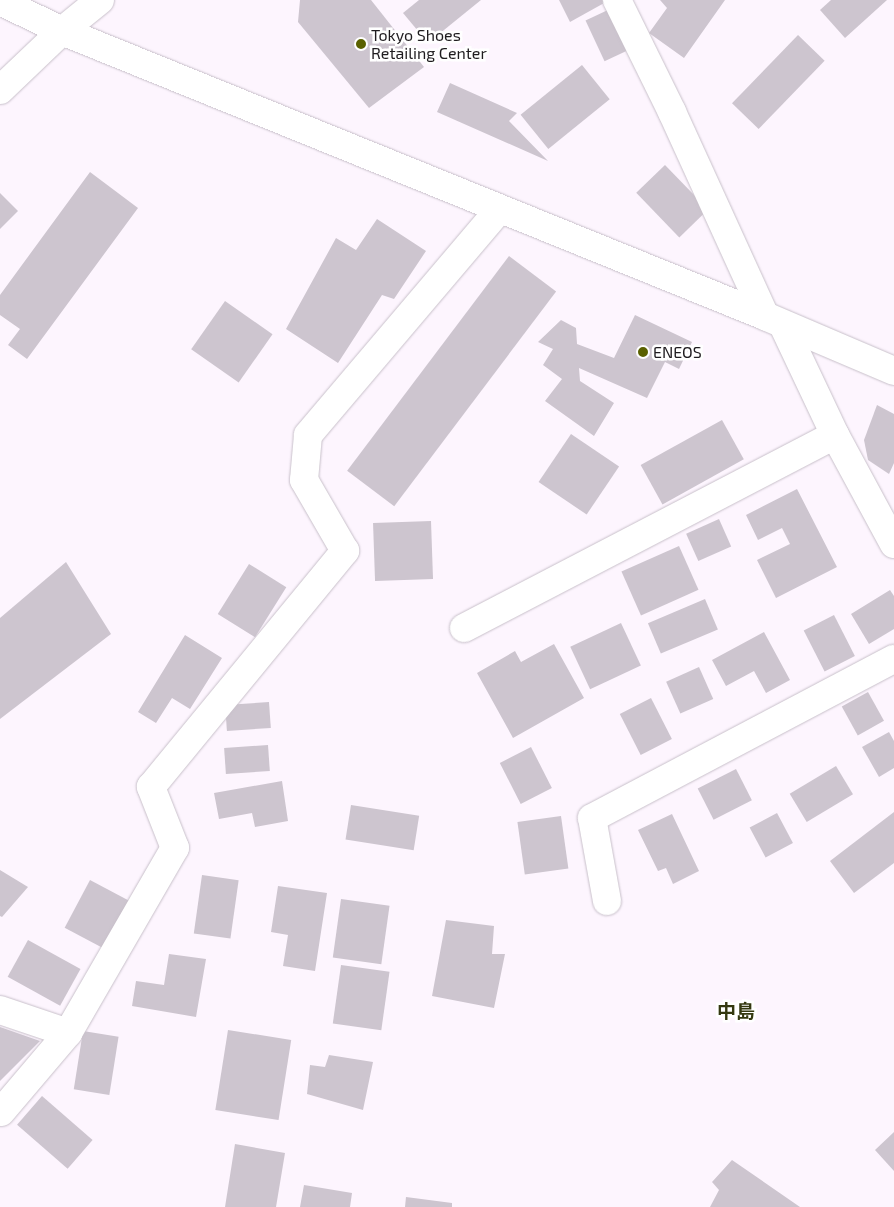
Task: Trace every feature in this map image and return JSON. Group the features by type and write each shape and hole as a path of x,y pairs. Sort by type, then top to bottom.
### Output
{"street":[{"path":"0,90 62,31 100,0"},
{"path":"617,0 774,320 894,544"},
{"path":"0,1 62,31 499,210 774,320 894,371"},
{"path":"1,1112 68,1033 175,848 151,787 345,551 304,480 308,435 499,210"},
{"path":"464,628 835,435"},
{"path":"607,901 592,818 894,658"},
{"path":"0,1010 68,1033"}],"building":[{"name":"Tokyo Shoes Retailing Center","path":"300,0 371,0 424,67 369,108 298,22"},
{"path":"419,0 481,0 428,43 403,13"},
{"path":"559,0 605,0 606,2 570,22"},
{"path":"660,0 725,0 684,58 649,33 667,8"},
{"path":"831,0 887,0 845,38 820,10"},
{"path":"610,9 629,50 605,61 586,20"},
{"path":"798,35 825,61 759,129 732,103"},
{"path":"582,65 610,99 548,149 521,115"},
{"path":"450,83 517,113 509,121 548,161 437,112"},
{"path":"665,165 708,210 679,237 636,193"},
{"path":"90,172 138,208 27,359 8,345 20,329 0,315 0,295"},
{"path":"0,193 18,211 0,229"},
{"path":"377,219 426,251 394,299 382,295 338,363 286,329 336,238 356,250"},
{"path":"509,256 556,292 394,506 347,471"},
{"path":"225,301 273,334 239,383 191,349"},
{"path":"635,315 692,342 679,369 665,362 647,398 579,368 580,381 614,403 594,436 545,401 562,379 543,365 553,349 538,342 561,320 576,328 577,344 614,358"},
{"path":"877,405 894,414 894,463 889,474 868,460 864,440"},
{"path":"722,420 744,459 662,504 641,465"},
{"path":"571,434 619,466 587,515 539,482"},
{"path":"797,489 837,567 776,598 757,560 790,544 782,528 758,540 746,515"},
{"path":"719,519 731,546 698,561 686,534"},
{"path":"431,521 433,579 375,581 373,523"},
{"path":"679,546 699,590 641,615 621,572"},
{"path":"66,562 111,634 0,719 0,618"},
{"path":"249,564 286,587 255,637 218,614"},
{"path":"890,590 894,596 894,629 869,644 851,614"},
{"path":"705,599 718,629 661,654 648,623"},
{"path":"834,615 855,656 825,671 804,630"},
{"path":"621,623 641,666 590,689 570,647"},
{"path":"764,632 790,680 766,693 754,671 726,686 712,660"},
{"path":"185,635 222,658 190,709 172,698 156,723 138,712"},
{"path":"554,644 584,698 513,738 477,673 515,651 521,662"},
{"path":"699,667 713,699 680,714 666,682"},
{"path":"868,692 884,721 858,735 842,707"},
{"path":"651,698 672,739 641,755 620,714"},
{"path":"269,702 271,728 227,731 225,705"},
{"path":"889,732 894,741 894,768 879,777 862,747"},
{"path":"268,745 270,771 226,774 224,748"},
{"path":"531,747 552,788 521,804 500,763"},
{"path":"836,766 853,794 807,822 790,794"},
{"path":"736,769 752,800 714,820 698,789"},
{"path":"282,781 288,821 255,827 252,813 219,819 214,793"},
{"path":"351,805 419,816 414,850 346,840"},
{"path":"894,812 894,863 854,893 830,861"},
{"path":"777,813 793,843 766,858 750,828"},
{"path":"672,814 699,871 673,884 666,868 658,871 638,830"},
{"path":"561,816 568,868 525,875 517,822"},
{"path":"0,870 28,887 2,917 0,916"},
{"path":"202,875 239,880 230,939 194,933"},
{"path":"90,880 131,902 106,950 65,928"},
{"path":"278,886 327,893 315,971 283,966 288,935 271,932"},
{"path":"341,899 390,906 381,964 333,957"},
{"path":"446,920 494,926 492,954 505,954 494,1008 432,996"},
{"path":"28,940 80,969 60,1006 8,977"},
{"path":"169,954 206,959 196,1017 132,1006 136,981 164,985"},
{"path":"341,965 390,972 381,1030 333,1023"},
{"path":"0,1027 40,1041 0,1081"},
{"path":"228,1030 291,1040 279,1120 215,1110"},
{"path":"83,1031 119,1037 109,1095 74,1089"},
{"path":"329,1055 373,1062 363,1110 307,1094 310,1065 325,1067"},
{"path":"42,1096 93,1140 68,1169 17,1125"},
{"path":"894,1132 894,1171 875,1150"},
{"path":"235,1144 285,1153 276,1207 225,1207"},
{"path":"732,1160 800,1207 710,1207 719,1190 712,1182"},
{"path":"304,1185 352,1193 350,1207 300,1207"},
{"path":"406,1197 452,1203 452,1207 405,1207"}],"place":[{"name":"Tokyo Shoes Retailing Center","path":"361,44"},
{"name":"ENEOS","path":"643,352"}],"district":[{"name":"中島","path":"736,1011"}]}
